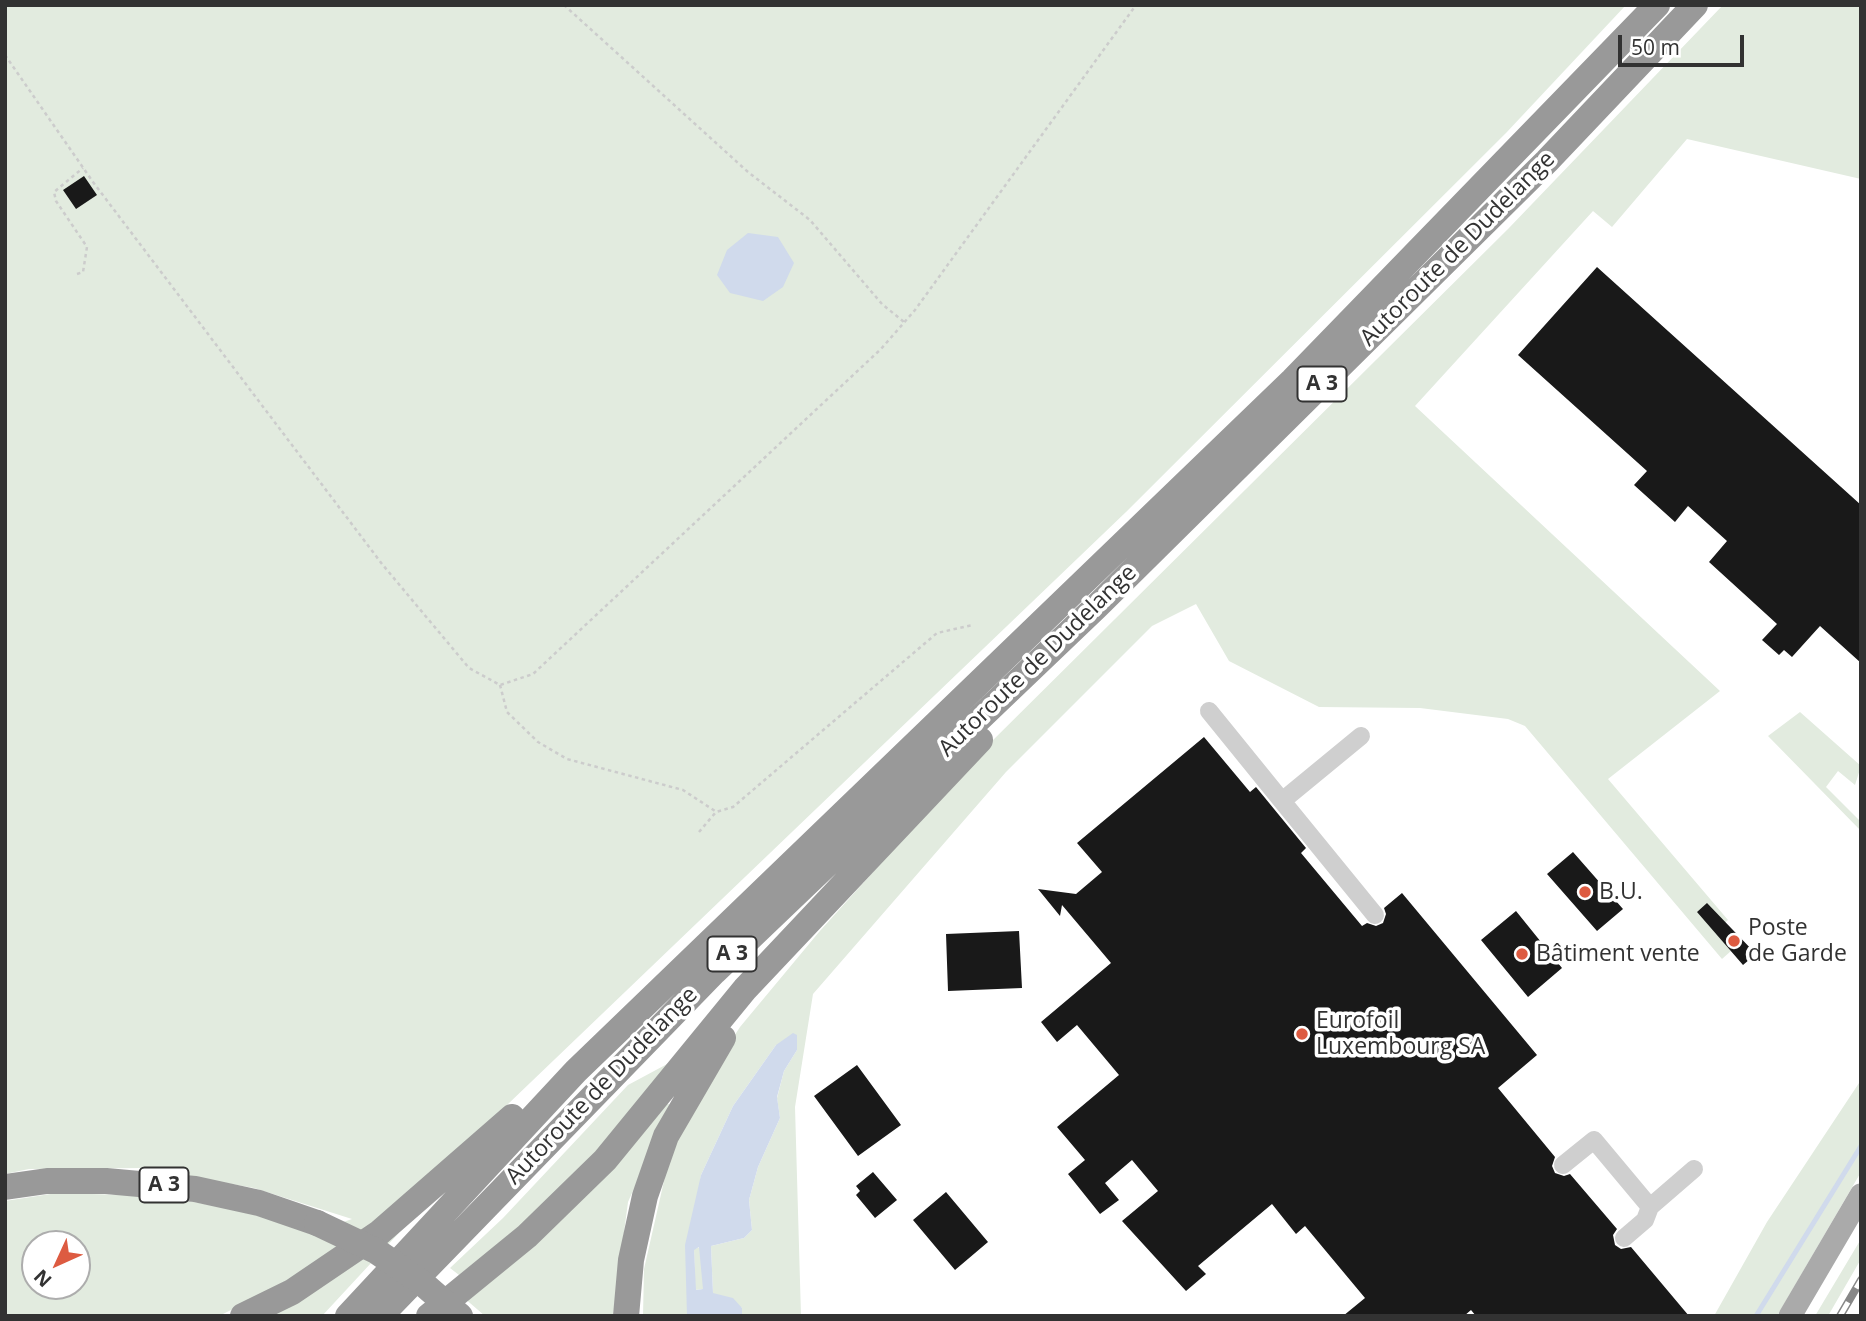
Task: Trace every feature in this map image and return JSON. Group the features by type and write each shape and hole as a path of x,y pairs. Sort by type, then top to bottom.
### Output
{"highway":[{"name":"Autoroute de Dudelange","path":"380,1316 714,971 1097,606 1547,161 1695,5"},
{"name":"Autoroute de Dudelange","path":"348,1316 576,1071 1293,380 1656,6"},
{"name":"A 3","path":"429,1316 527,1236 613,1150 745,989 977,743 1097,606"},
{"name":"A 3","path":"626,1316 634,1247 645,1196 666,1136 693,1085 733,1021 806,927"},
{"name":"A 3","path":"243,1316 292,1292 379,1233 514,1116 576,1071"},
{"name":"A 3","path":"5,1188 58,1181 168,1185 259,1203 317,1223 376,1251 421,1282 460,1316"}],"main road":[{"path":"1790,1316 1861,1195"}],"lane":[{"path":"1209,710 1375,915"},
{"path":"1282,801 1361,736"},
{"path":"1563,1165 1594,1140 1650,1207"},
{"path":"1624,1238 1645,1220 1650,1207 1694,1169"}],"path":[{"path":"564,5 748,172 810,220 882,304 904,322"},
{"path":"500,685 533,674 881,349 904,322 1136,5"},
{"path":"5,55 83,168 382,564 469,668 500,685 507,712 538,742 567,760 683,790 716,811"},
{"path":"77,274 82,272 87,247 56,201 54,192 83,168"},
{"path":"699,832 716,811 733,807 937,633 973,625"}],"shaded area":[{"path":"5,5 1626,5 1506,133 1126,512 507,1105 395,1206 331,1253 273,1289 219,1316 5,1316 5,1201 57,1193 160,1196 238,1210 315,1232 352,1219 254,1188 142,1168 29,1169 5,1174"},
{"path":"1723,5 1861,5 1861,179 1687,139 1612,227 1593,211 1415,406 1720,691 1608,779 1728,920 1715,932 1731,951 1722,959 1525,726 1508,719 1420,708 1319,707 1229,661 1196,604 1152,626 1006,772 813,994 795,1107 801,1316 742,1316 742,1308 713,1294 711,1246 744,1238 752,1230 749,1200 758,1167 780,1118 777,1098 784,1071 797,1050 776,1045 733,1106 701,1175 687,1316 643,1316 644,1269 669,1159 700,1089 740,1027 819,932 984,749 1508,229"},
{"path":"1800,712 1861,766 1855,785 1838,771 1826,787 1861,822 1861,831 1768,736"},
{"path":"669,1063 597,1152 528,1221 459,1275 450,1268 503,1218 628,1085"},
{"path":"1861,1080 1861,1172 1777,1316 1714,1316 1767,1222"},
{"path":"665,1103 671,1105 628,1202 613,1316 485,1316 463,1297"},
{"path":"409,1222 322,1316 258,1316"},
{"path":"1861,1239 1861,1259 1828,1316 1815,1316"},
{"path":"700,1247 704,1289 695,1290 694,1249"}],"water":[{"path":"748,233 778,237 794,263 783,287 763,301 730,293 717,275 727,250"},
{"path":"793,1033 797,1035 797,1050 784,1071 777,1097 780,1118 758,1167 749,1200 752,1230 744,1238 711,1246 713,1293 733,1298 742,1308 742,1316 687,1316 685,1245 701,1175 733,1106 776,1045","holes":["699,1247 703,1289 696,1290 694,1250"]}],"building":[{"path":"84,176 97,195 76,209 63,190"},
{"path":"1597,267 1861,505 1861,663 1820,626 1792,657 1784,650 1779,655 1762,640 1777,624 1709,562 1727,541 1688,506 1675,522 1634,485 1647,471 1518,355"},
{"name":"Eurofoil Luxembourg SA","path":"1204,737 1250,792 1256,787 1306,848 1301,853 1362,926 1367,923 1376,926 1383,923 1386,914 1384,908 1402,893 1537,1055 1498,1088 1555,1157 1552,1166 1555,1173 1564,1176 1570,1174 1617,1229 1613,1235 1615,1245 1621,1249 1631,1247 1689,1316 1476,1316 1471,1310 1464,1316 1343,1316 1365,1298 1305,1226 1296,1234 1272,1204 1198,1266 1206,1274 1186,1291 1122,1221 1158,1191 1132,1160 1105,1183 1119,1200 1100,1214 1068,1174 1085,1160 1057,1127 1119,1075 1077,1025 1057,1042 1041,1022 1111,963 1062,905 1060,916 1038,889 1076,894 1102,872 1077,843"},
{"name":"B.U.","path":"1573,852 1623,909 1597,931 1547,874"},
{"name":"Poste de Garde","path":"1707,903 1756,954 1743,965 1697,912"},
{"name":"Bâtiment vente","path":"1516,911 1562,968 1528,997 1481,940"},
{"path":"1019,931 1022,988 948,991 946,934"},
{"path":"857,1065 901,1125 858,1156 814,1096"},
{"path":"873,1172 897,1200 875,1218 856,1195 860,1191 856,1186"},
{"path":"946,1192 988,1242 955,1270 913,1220"}],"waterway":[{"path":"1756,1316 1861,1146"}],"railway":[{"path":"1840,1316 1861,1280"}],"place":[{"name":"B.U.","path":"1585,892"},
{"name":"Poste de Garde","path":"1734,941"},
{"name":"Bâtiment vente","path":"1522,954"},
{"name":"Eurofoil Luxembourg SA","path":"1302,1034"}]}
